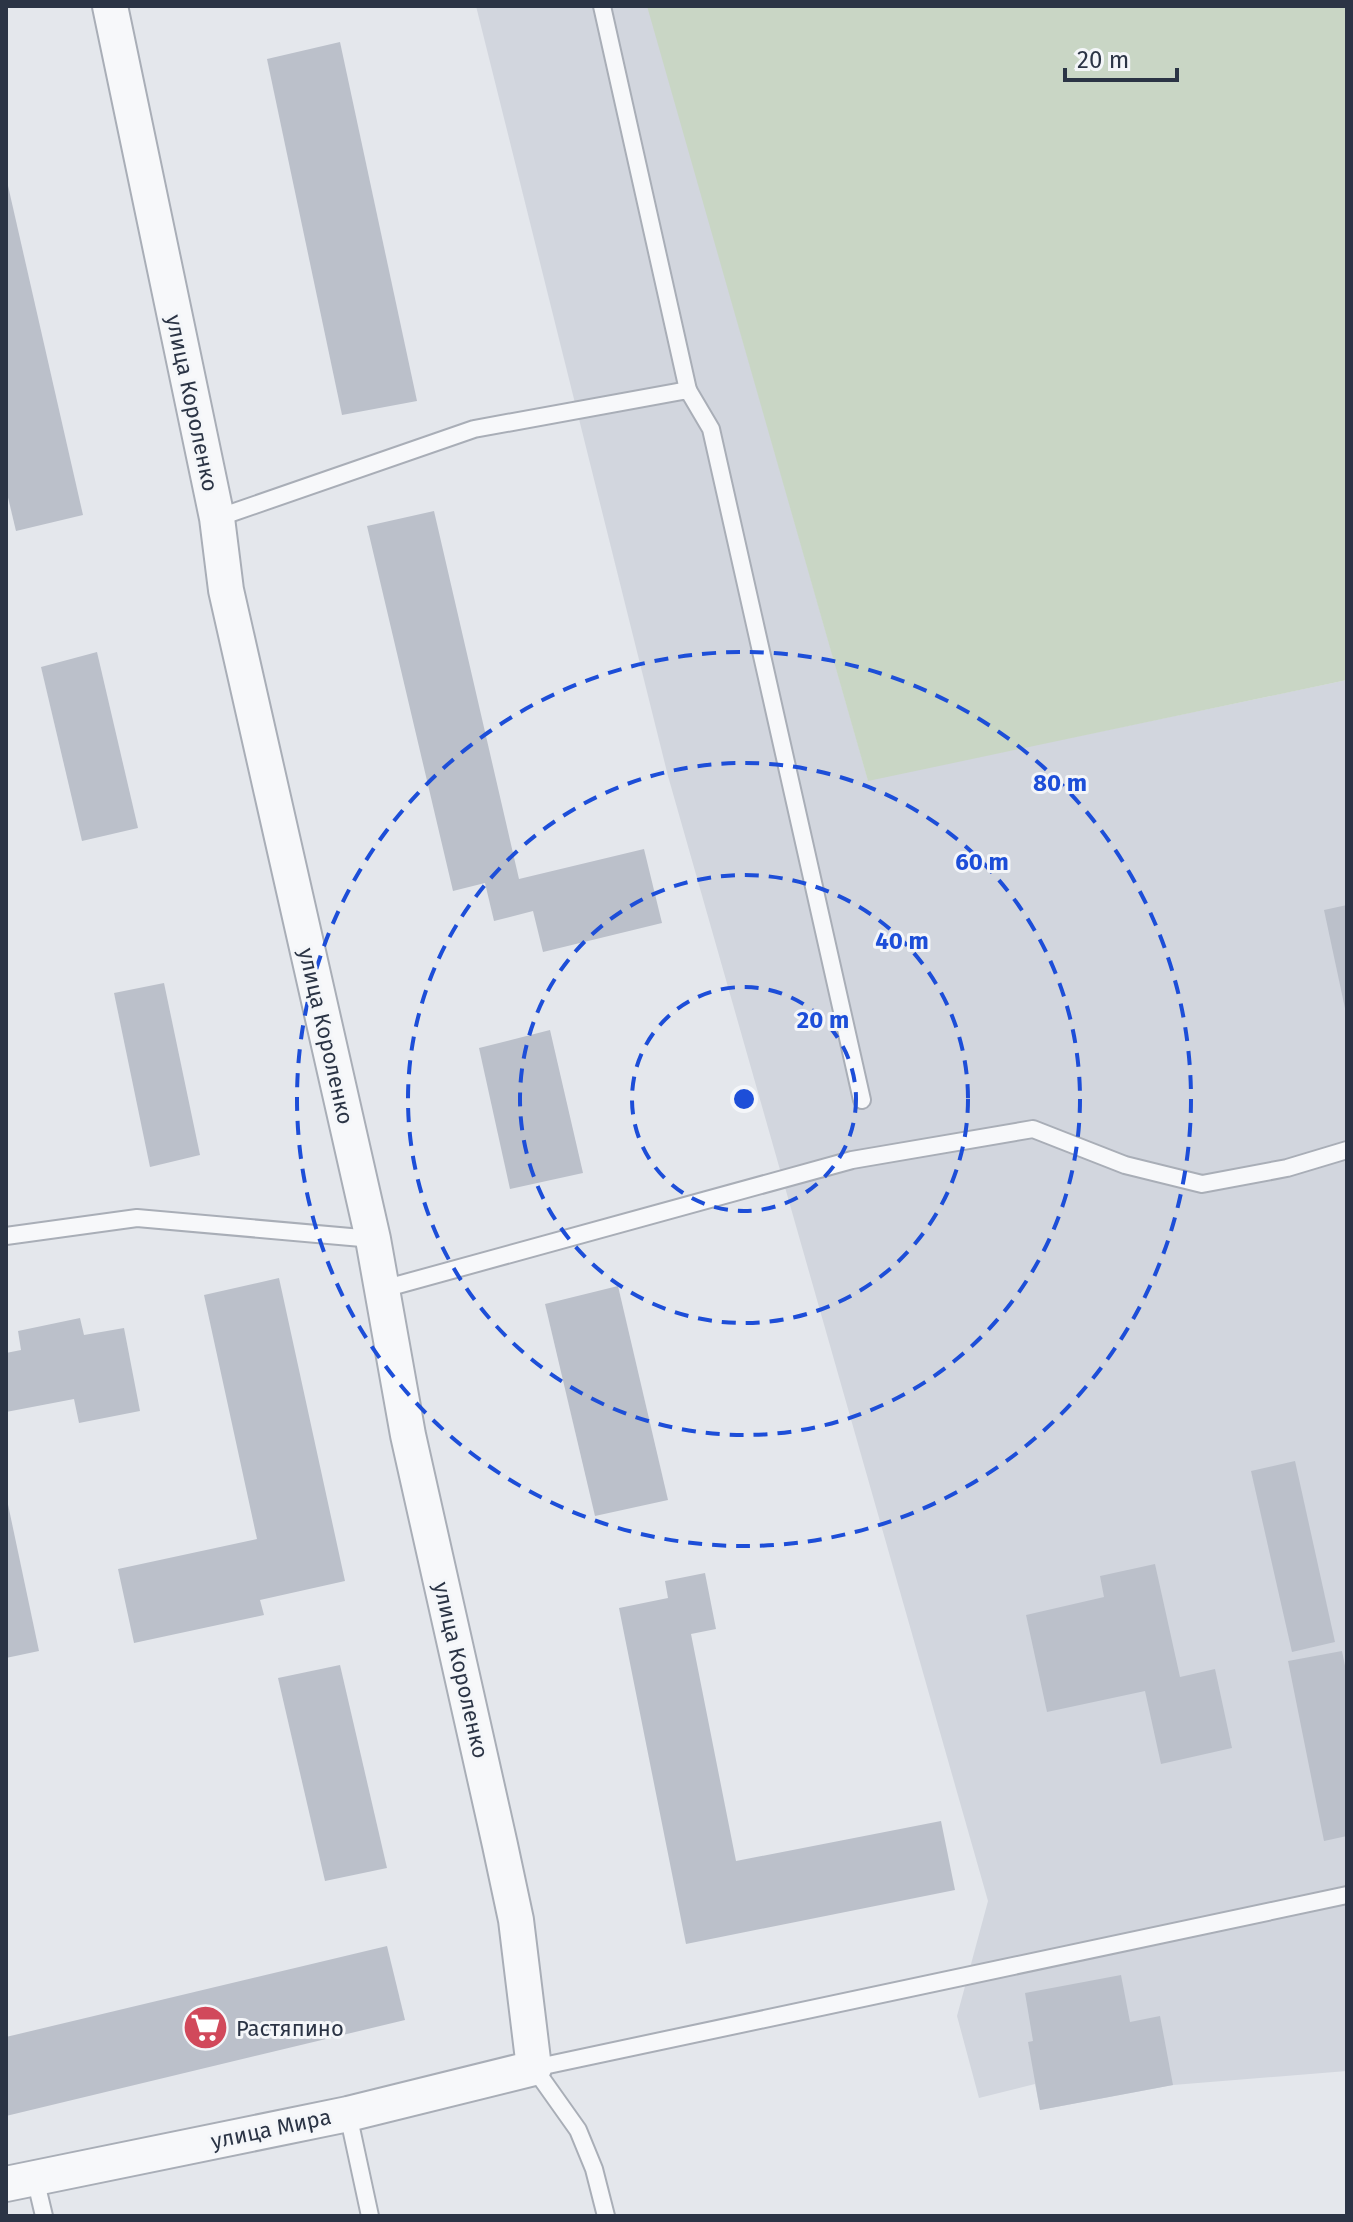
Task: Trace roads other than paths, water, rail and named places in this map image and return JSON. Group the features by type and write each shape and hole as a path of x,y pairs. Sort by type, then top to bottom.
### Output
{"street":[{"name":"улица Короленко","path":"110,6 217,518 226,590 373,1239 408,1435 516,1920 534,2068"},
{"name":"улица Мира","path":"20,2181 348,2114 534,2068"}],"lane":[{"path":"602,6 688,390 711,429 862,1100"},
{"path":"217,518 474,429 688,390"},
{"path":"383,1289 852,1160 1033,1129 1125,1165 1202,1184 1287,1168 1347,1150"},
{"path":"6,1236 137,1218 373,1239"},
{"path":"606,2216 594,2169 578,2130 534,2068 1347,1895"},
{"path":"348,2114 370,2216"},
{"path":"20,2181 44,2216"}],"place":[{"name":"Растяпино","path":"205,2028"}]}
